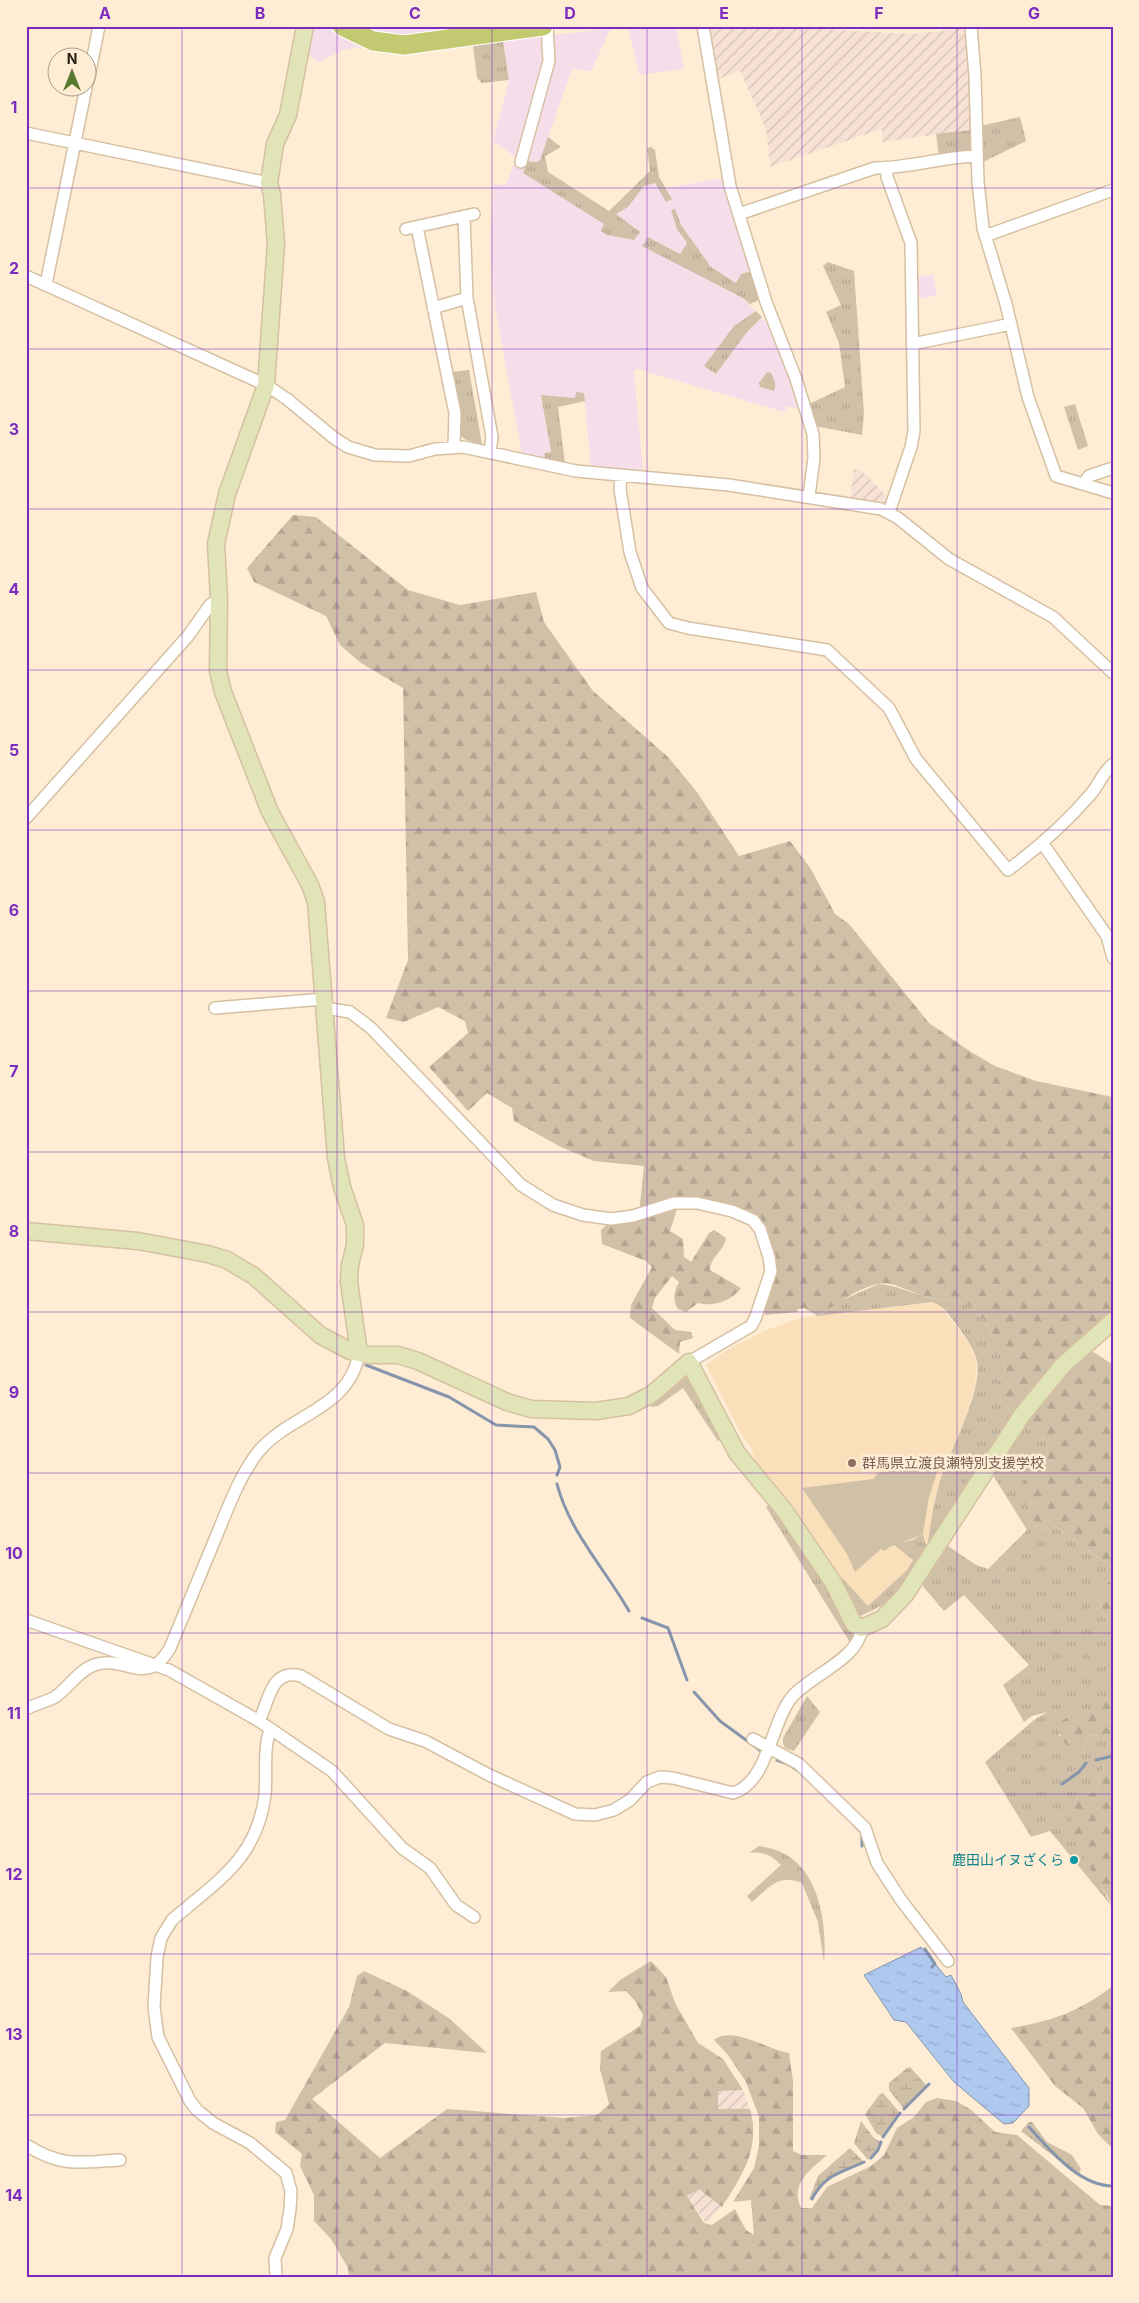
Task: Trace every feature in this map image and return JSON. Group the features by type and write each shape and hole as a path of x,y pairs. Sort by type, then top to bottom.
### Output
{"main road":[{"path":"342,26 373,41 404,45 543,26"}],"street":[{"path":"95,48 99,26"},
{"path":"26,1710 53,1698 94,1665 107,1663 146,1669 157,1665 170,1648 230,1504 258,1453 274,1438 318,1410 340,1390 354,1372 358,1353 349,1282 350,1265 355,1245 355,1225 342,1187 336,1158 316,902 310,885 270,812 223,692 218,671 219,599 217,534 227,494 266,385 276,244 272,194 269,183 275,144 288,115 291,102 305,26"},
{"path":"521,162 549,61 547,26"},
{"path":"703,26 728,177 766,302 796,379 801,401 813,434 814,458 809,496"},
{"path":"971,26 975,76 977,156 984,236 1011,324 1028,397 1053,470 1060,478 1113,494"},
{"path":"46,284 84,98"},
{"path":"26,133 269,183"},
{"path":"739,214 875,168 977,156"},
{"path":"887,168 887,177 910,238 913,439 888,512"},
{"path":"984,236 1112,191"},
{"path":"454,446 454,413 444,354 412,228 469,215 467,298 492,437 490,452"},
{"path":"26,276 266,385 287,398 334,438 361,452 396,457 454,446 490,452 559,468 729,485 872,506 888,512 948,559 1053,617 1113,674"},
{"path":"433,308 467,298"},
{"path":"912,344 1011,324"},
{"path":"1083,484 1089,476 1113,468"},
{"path":"621,475 620,488 635,571 651,602 670,623 688,628 827,650 888,708 916,759 1008,870 1043,844 1096,788 1106,769 1113,764"},
{"path":"26,818 188,636 210,605 219,599"},
{"path":"1043,844 1107,936 1113,958"},
{"path":"26,1232 138,1241 208,1254 227,1260 254,1276 320,1335 358,1353 406,1357 442,1371 507,1402 542,1410 602,1411 629,1406 652,1394 689,1362 751,1326 756,1319 771,1271 769,1257 758,1225 744,1215 697,1203 674,1203 633,1216 611,1219 583,1215 553,1205 521,1185 370,1028 350,1012 324,1003 215,1008"},
{"path":"689,1362 737,1453 779,1504 833,1582 854,1624 862,1628 868,1627 882,1619 905,1595 1022,1414 1063,1365 1113,1321"},
{"path":"26,1620 157,1665 197,1684 259,1721 332,1771 402,1848 430,1868 456,1905 474,1917"},
{"path":"259,1721 271,1686 286,1676 301,1676 389,1729 426,1741 489,1775 575,1814 589,1815 614,1810 630,1800 647,1782 660,1778 673,1778 733,1793 741,1790 756,1774 792,1697 858,1645 862,1628"},
{"path":"270,1730 267,1740 265,1796 251,1844 238,1862 172,1920 165,1930 158,1946 154,2007 156,2028 162,2046 197,2110 213,2122 250,2143 286,2173 291,2191 290,2209 288,2229 275,2258 276,2277"},
{"path":"754,1739 799,1764 865,1828 877,1863 900,1900 948,1960"},
{"path":"26,2145 52,2160 70,2163 120,2160"}],"shaded area":[{"path":"308,26 325,26 363,47 347,49 318,62 304,52"},
{"path":"361,26 482,26 405,36 379,33"},
{"path":"628,26 676,26 684,69 639,75"},
{"path":"707,26 767,26 912,34 966,28 970,83 970,130 882,142 882,129 770,167 766,129 740,71 715,80"},
{"path":"611,28 591,71 572,69 540,160 537,162 527,161 523,173 605,224 607,235 631,238 640,232 616,214 628,207 643,186 655,183 672,199 666,188 723,178 752,271 741,274 736,283 711,267 681,225 677,229 687,243 680,254 649,237 743,298 756,311 734,326 704,366 716,374 747,332 762,317 773,332 792,383 798,409 788,406 784,412 637,369 634,371 643,472 591,468 584,393 575,399 541,395 551,453 546,460 522,455 495,307 490,247 494,184 506,185 513,165 516,165 518,159 493,141 509,80 503,41"},
{"path":"933,274 937,295 915,300 915,278"},
{"path":"854,469 861,470 889,498 886,506 850,497"},
{"name":"群馬県立渡良瀬特別支援学校","path":"932,1302 939,1304 970,1345 977,1362 975,1386 967,1412 940,1479 934,1501 927,1551 873,1611 858,1617 758,1469 751,1447 742,1436 706,1365 727,1350 766,1330 800,1318"},
{"path":"743,2090 750,2109 718,2109 717,2091"},
{"path":"699,2189 722,2207 706,2223 687,2196"}],"green space":[{"path":"503,41 509,80 481,83 477,77 473,46"},
{"path":"1020,117 1026,141 981,163 980,126"},
{"path":"970,130 971,151 939,156 936,134"},
{"path":"548,137 561,147 545,156 548,172 609,211 650,171 647,148 651,147 655,150 659,177 672,199 666,202 655,183 644,186 628,207 616,214 640,232 634,240 607,235 601,231 604,224 523,173 527,161 537,162 540,160"},
{"path":"675,209 681,225 711,267 736,283 741,274 752,271 760,296 757,301 750,304 743,298 642,246 648,237 680,254 687,243 677,229 671,210"},
{"path":"828,262 854,271 864,414 862,435 815,426 807,405 845,387 839,343 826,312 841,305 823,266"},
{"path":"756,311 762,317 747,332 716,374 704,366 734,326"},
{"path":"469,370 482,444 466,440 460,435 460,414 451,372"},
{"path":"767,372 771,373 774,379 774,391 760,387 759,383"},
{"path":"576,392 584,393 585,401 558,407 565,464 546,460 544,453 551,452 541,395 575,398"},
{"path":"1075,404 1088,446 1078,450 1064,407"},
{"path":"293,515 316,517 408,590 460,605 536,592 544,622 593,691 668,757 697,792 739,856 790,841 811,869 835,914 849,924 929,1023 995,1066 1036,1081 1113,1097 1113,1309 1060,1358 1015,1414 998,1394 998,1382 1006,1371 995,1339 984,1320 969,1305 958,1301 931,1298 896,1285 882,1283 853,1294 818,1316 804,1308 798,1309 797,1312 766,1315 761,1309 775,1277 763,1223 724,1203 676,1199 677,1209 670,1231 683,1239 684,1257 691,1262 709,1233 714,1230 726,1238 723,1246 712,1261 710,1270 741,1288 727,1300 710,1304 698,1303 686,1312 678,1309 676,1305 674,1296 679,1282 672,1276 655,1298 652,1308 675,1330 691,1332 693,1338 680,1342 679,1354 630,1318 631,1305 652,1267 646,1261 602,1244 601,1230 609,1223 643,1218 640,1204 644,1166 594,1161 561,1147 514,1121 512,1108 487,1093 468,1111 429,1067 468,1033 465,1021 438,1007 404,1022 386,1018 408,960 403,688 361,663 340,645 326,616 254,582 247,568"},
{"path":"879,1284 897,1287 931,1298 958,1301 969,1305 977,1312 995,1339 1006,1371 997,1384 998,1394 1015,1414 966,1486 947,1519 912,1572 887,1603 858,1617 840,1583 842,1578 868,1606 907,1570 913,1560 893,1544 913,1540 923,1534 927,1549 940,1481 970,1405 978,1374 974,1351 946,1311 932,1302 818,1316 840,1301"},
{"path":"1089,1349 1113,1365 1113,1568 1056,1527 1037,1531 1024,1504 1022,1489 1028,1475 1047,1460 1046,1440 1023,1423 1046,1393"},
{"path":"689,1375 724,1438 718,1441 683,1388 658,1406 652,1407 648,1402 678,1379"},
{"path":"1023,1423 1046,1440 1047,1460 1028,1475 1025,1506 1037,1531 1056,1527 1113,1568 1113,1578 1097,1592 1113,1645 1113,1697 1083,1721 1068,1717 1059,1735 1066,1741 1068,1748 1083,1749 1089,1736 1113,1734 1113,1758 1104,1766 1095,1793 1083,1794 1071,1804 1095,1875 1113,1908 1050,1831 1031,1837 985,1762 1034,1720 1047,1712 1032,1716 1024,1722 1003,1685 1029,1665 964,1595 944,1611 921,1584 945,1544 976,1565 988,1569 1027,1530 991,1472"},
{"path":"940,1463 929,1497 923,1534 894,1545 884,1551 881,1549 855,1572 847,1554 802,1488 873,1479 878,1473"},
{"path":"773,1502 808,1551 834,1593 852,1630 854,1644 798,1684 849,1644 849,1641 766,1507"},
{"path":"1113,1578 1113,1645 1097,1592"},
{"path":"807,1696 820,1712 794,1751 785,1748 783,1738"},
{"path":"1113,1697 1113,1734 1089,1736 1083,1749 1075,1753 1063,1740 1057,1724 1068,1717 1083,1720"},
{"path":"1113,1758 1113,1905 1084,1857 1073,1831 1071,1817 1071,1804 1083,1794 1095,1793 1104,1766"},
{"path":"759,1846 770,1848 788,1856 799,1865 808,1877 820,1904 823,1919 824,1963 818,1922 802,1883 794,1880 780,1881 769,1887 752,1902 747,1896 781,1865 766,1854 749,1853"},
{"path":"651,1961 666,1977 675,2003 698,2043 723,2059 743,2090 718,2091 718,2109 750,2109 753,2123 753,2136 748,2161 743,2173 722,2207 699,2189 687,2196 704,2223 712,2225 735,2209 746,2230 754,2235 751,2200 733,2202 754,2168 759,2146 759,2117 746,2082 728,2055 714,2040 730,2035 789,2053 793,2081 793,2151 802,2155 827,2155 808,2172 800,2184 798,2199 801,2208 812,2208 827,2187 871,2166 884,2155 897,2128 914,2117 926,2102 937,2098 956,2101 970,2109 995,2132 1017,2135 1100,2205 1113,2206 1113,2277 349,2277 348,2268 331,2239 314,2221 314,2195 300,2166 302,2154 275,2132 276,2122 285,2120 349,2007 357,1976 364,1971 407,1991 450,2019 487,2053 385,2043 312,2099 380,2158 447,2109 565,2118 597,2115 609,2104 600,2069 601,2051 640,2026 643,2015 635,2001 626,1991 608,1992 620,1980"},
{"path":"1113,1986 1113,2149 1098,2134 1083,2108 1055,2086 1011,2028 1065,2014 1088,2003"},
{"path":"910,2067 927,2086 904,2109 889,2090 889,2083"},
{"path":"883,2093 900,2113 883,2137 876,2133 865,2114 880,2094"},
{"path":"861,2121 874,2138 881,2142 878,2150 868,2160 854,2143"},
{"path":"1029,2122 1032,2122 1047,2142 1072,2155 1081,2169 1078,2175 1021,2131"},
{"path":"850,2148 864,2162 840,2172 827,2180 812,2199 809,2199 818,2176"}],"water":[{"path":"921,1947 946,1977 951,1975 963,2002 1029,2088 1029,2106 1013,2123 1004,2124 954,2082 906,2022 894,2020 864,1975"}],"waterway":[{"path":"366,1365 449,1397 496,1425 534,1427 548,1439 555,1450 560,1467 557,1475"},
{"path":"557,1484 570,1518 579,1534 629,1611"},
{"path":"642,1618 668,1628 687,1680"},
{"path":"694,1692 720,1721 761,1751"},
{"path":"1096,1760 1113,1756"},
{"path":"777,1760 788,1764 800,1772"},
{"path":"1062,1784 1079,1772 1086,1763"},
{"path":"854,1825 862,1833 862,1846"},
{"path":"925,1949 935,1964 932,1967"},
{"path":"904,2109 929,2084"},
{"path":"883,2137 900,2113"},
{"path":"1029,2127 1056,2156 1077,2173 1088,2180 1113,2186"},
{"path":"871,2158 878,2150 881,2142"},
{"path":"812,2199 827,2180 840,2172 864,2162"}],"place":[{"name":"群馬県立渡良瀬特別支援学校","path":"852,1463"},
{"name":"鹿田山イヌざくら","path":"1074,1860"}]}
